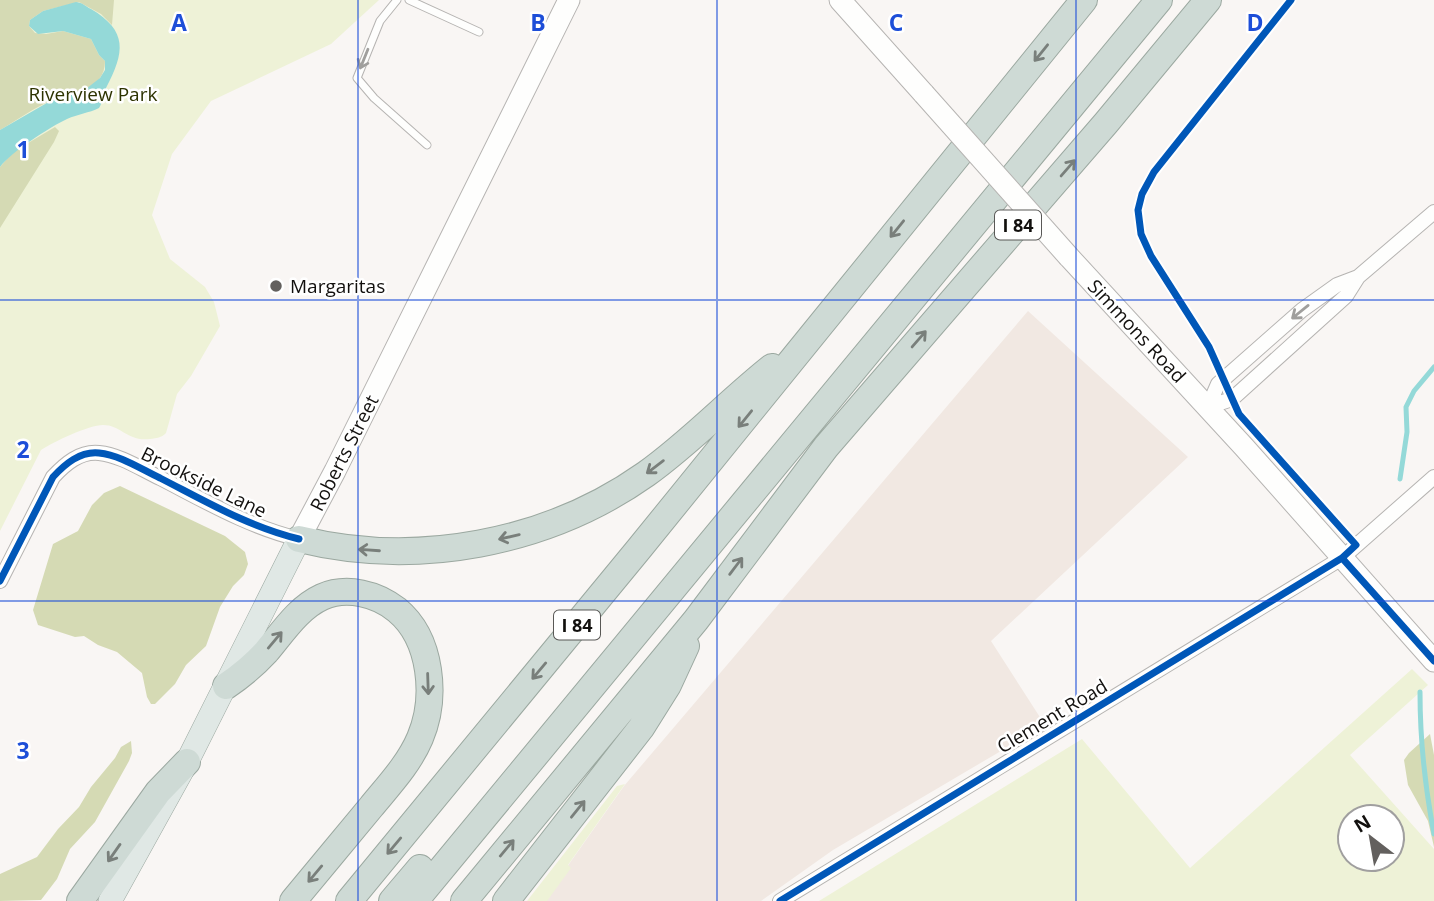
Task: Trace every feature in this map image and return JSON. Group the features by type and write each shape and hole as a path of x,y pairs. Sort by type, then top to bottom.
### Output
{"highway":[{"name":"I 84","path":"349,901 631,559 1084,0"},
{"path":"392,901 1136,0"},
{"path":"415,901 1159,0"},
{"name":"I 84","path":"464,901 695,620 826,446 1097,134 1208,0"},
{"path":"826,446 897,330 910,302"},
{"path":"299,539 364,550 421,550 502,538 562,520 612,495 644,475 758,378 803,346"},
{"path":"226,686 256,662 306,607 321,597 338,592 368,595 392,606 412,626 423,647 429,701 426,722 417,744 395,778 293,901"},
{"path":"506,901 647,720 673,675 695,620"},
{"path":"80,901 158,792 187,762"}],"main road":[{"name":"Roberts Street","path":"110,901 226,686 569,0"},
{"name":"Simmons Road","path":"840,0 1434,661"}],"street":[{"path":"1208,407 1232,399 1346,296 1358,277 1434,212"},
{"path":"1208,407 1218,384 1302,310 1337,285 1358,277"},
{"path":"1325,293 1334,307"},
{"name":"Brookside Lane","path":"0,581 53,477 62,467 85,454 99,453 131,464 252,524 299,539"},
{"name":"Clement Road","path":"780,901 1342,558 1434,477"}],"lane":[{"path":"397,0 380,21 357,78 374,98 427,145"},
{"path":"409,0 479,32"}],"shaded area":[{"path":"1028,311 1188,457 991,641 1045,725 833,850 761,901 543,901 624,786"}],"green space":[{"name":"Riverview Park","path":"0,0 379,0 331,44 211,101 172,154 152,215 170,259 205,287 214,302 220,326 191,376 177,394 166,433 159,438 142,439 103,425 80,431 41,450 0,531"},
{"path":"0,0 114,0 112,25 101,14 79,2 43,11 30,20 29,26 35,33 63,31 91,39 105,61 104,71 94,84 45,103 0,130"},
{"path":"55,127 59,131 54,142 0,228 0,167 13,152"},
{"path":"120,486 225,536 245,552 248,564 244,575 233,586 220,607 206,646 186,665 175,684 155,704 151,704 147,697 142,673 117,652 84,636 75,637 38,625 33,610 53,544 78,531 92,505 104,493"},
{"path":"1412,669 1428,685 1350,755 1393,803 1336,803 1336,873 1406,873 1406,818 1434,849 1434,901 819,901 1082,739 1190,868"},
{"path":"1430,734 1434,755 1434,847 1428,821 1408,785 1404,760"},
{"path":"131,741 132,753 129,761 95,822 70,849 57,879 41,900 0,901 0,874 37,857 79,807 121,747"},
{"path":"625,784 568,865 571,868 547,901 527,901 617,786"}],"water":[{"path":"76,2 103,17 112,26 120,43 117,64 100,106 51,128 22,147 0,167 0,130 52,100 82,92 100,78 105,70 105,61 91,39 63,31 38,34 29,26 30,20 43,11"}],"waterway":[{"path":"1400,479 1407,432 1406,407 1414,391 1434,367"},
{"path":"1420,692 1424,763 1434,834"}],"cycle path":[{"path":"780,901 1342,558 1356,545 1239,414 1209,347 1151,256 1141,234 1138,210 1142,194 1154,172 1291,0"},
{"path":"0,581 53,477 73,459 92,453 123,459 245,520 299,539"},
{"path":"1342,558 1434,661"}],"place":[{"name":"Margaritas","path":"276,286"}]}
